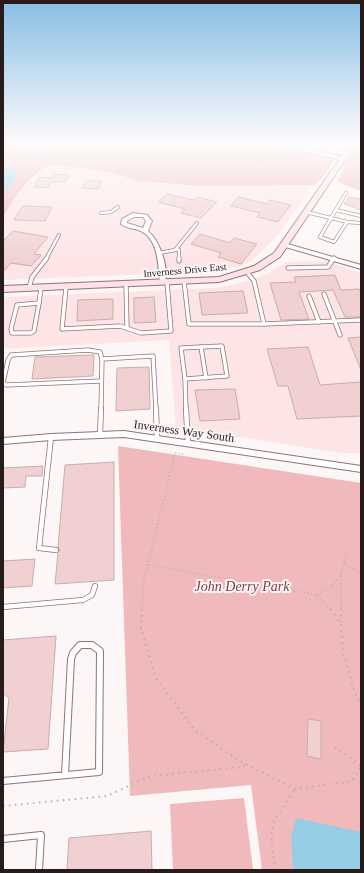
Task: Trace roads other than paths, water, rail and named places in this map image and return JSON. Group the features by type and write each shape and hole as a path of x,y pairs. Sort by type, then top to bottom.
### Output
{"main road":[{"name":"Inverness Drive East","path":"3,289 219,279 247,272 268,262 284,245 325,185"}],"street":[{"path":"145,231 159,252 165,282"},
{"path":"284,245 334,258 361,267"},
{"name":"Inverness Way South","path":"3,441 51,437 124,434 157,439 186,448 361,469"}],"lane":[{"path":"346,193 320,237 322,239 336,241 347,222"},
{"path":"101,213 111,212 118,207"},
{"path":"336,210 361,216"},
{"path":"306,212 347,222 361,223"},
{"path":"159,252 168,252 176,249 197,223"},
{"path":"29,288 32,275 50,253 55,240 59,235"},
{"path":"176,249 179,250 179,261"},
{"path":"288,268 328,267 334,258"},
{"path":"247,272 254,281 264,324"},
{"path":"184,281 189,324 264,324 361,320"},
{"path":"66,287 62,329 120,326 141,333 171,331 165,282"},
{"path":"126,284 127,328"},
{"path":"39,303 17,305 11,329 12,333 31,333 34,331 39,303 41,288"},
{"path":"324,294 340,335"},
{"path":"309,296 319,322"},
{"path":"185,379 227,376 222,346 181,348 185,379 186,448"},
{"path":"201,347 206,378"},
{"path":"100,435 102,358 100,352 88,350 11,355 8,360 3,383 6,385 101,381"},
{"path":"102,358 153,356 157,439"},
{"path":"51,437 39,548 56,550"},
{"path":"3,606 84,600 92,597 96,586"},
{"path":"3,781 65,776 99,772 100,651 92,644 80,645 73,653 71,659 65,776"},
{"path":"3,839 41,835 39,870"}],"water":[{"path":"3,185 12,185 11,186 3,192"},
{"path":"296,818 361,832 361,870 293,870 291,838"}],"park label":[{"name":"John Derry Park","path":"242,586"}]}
